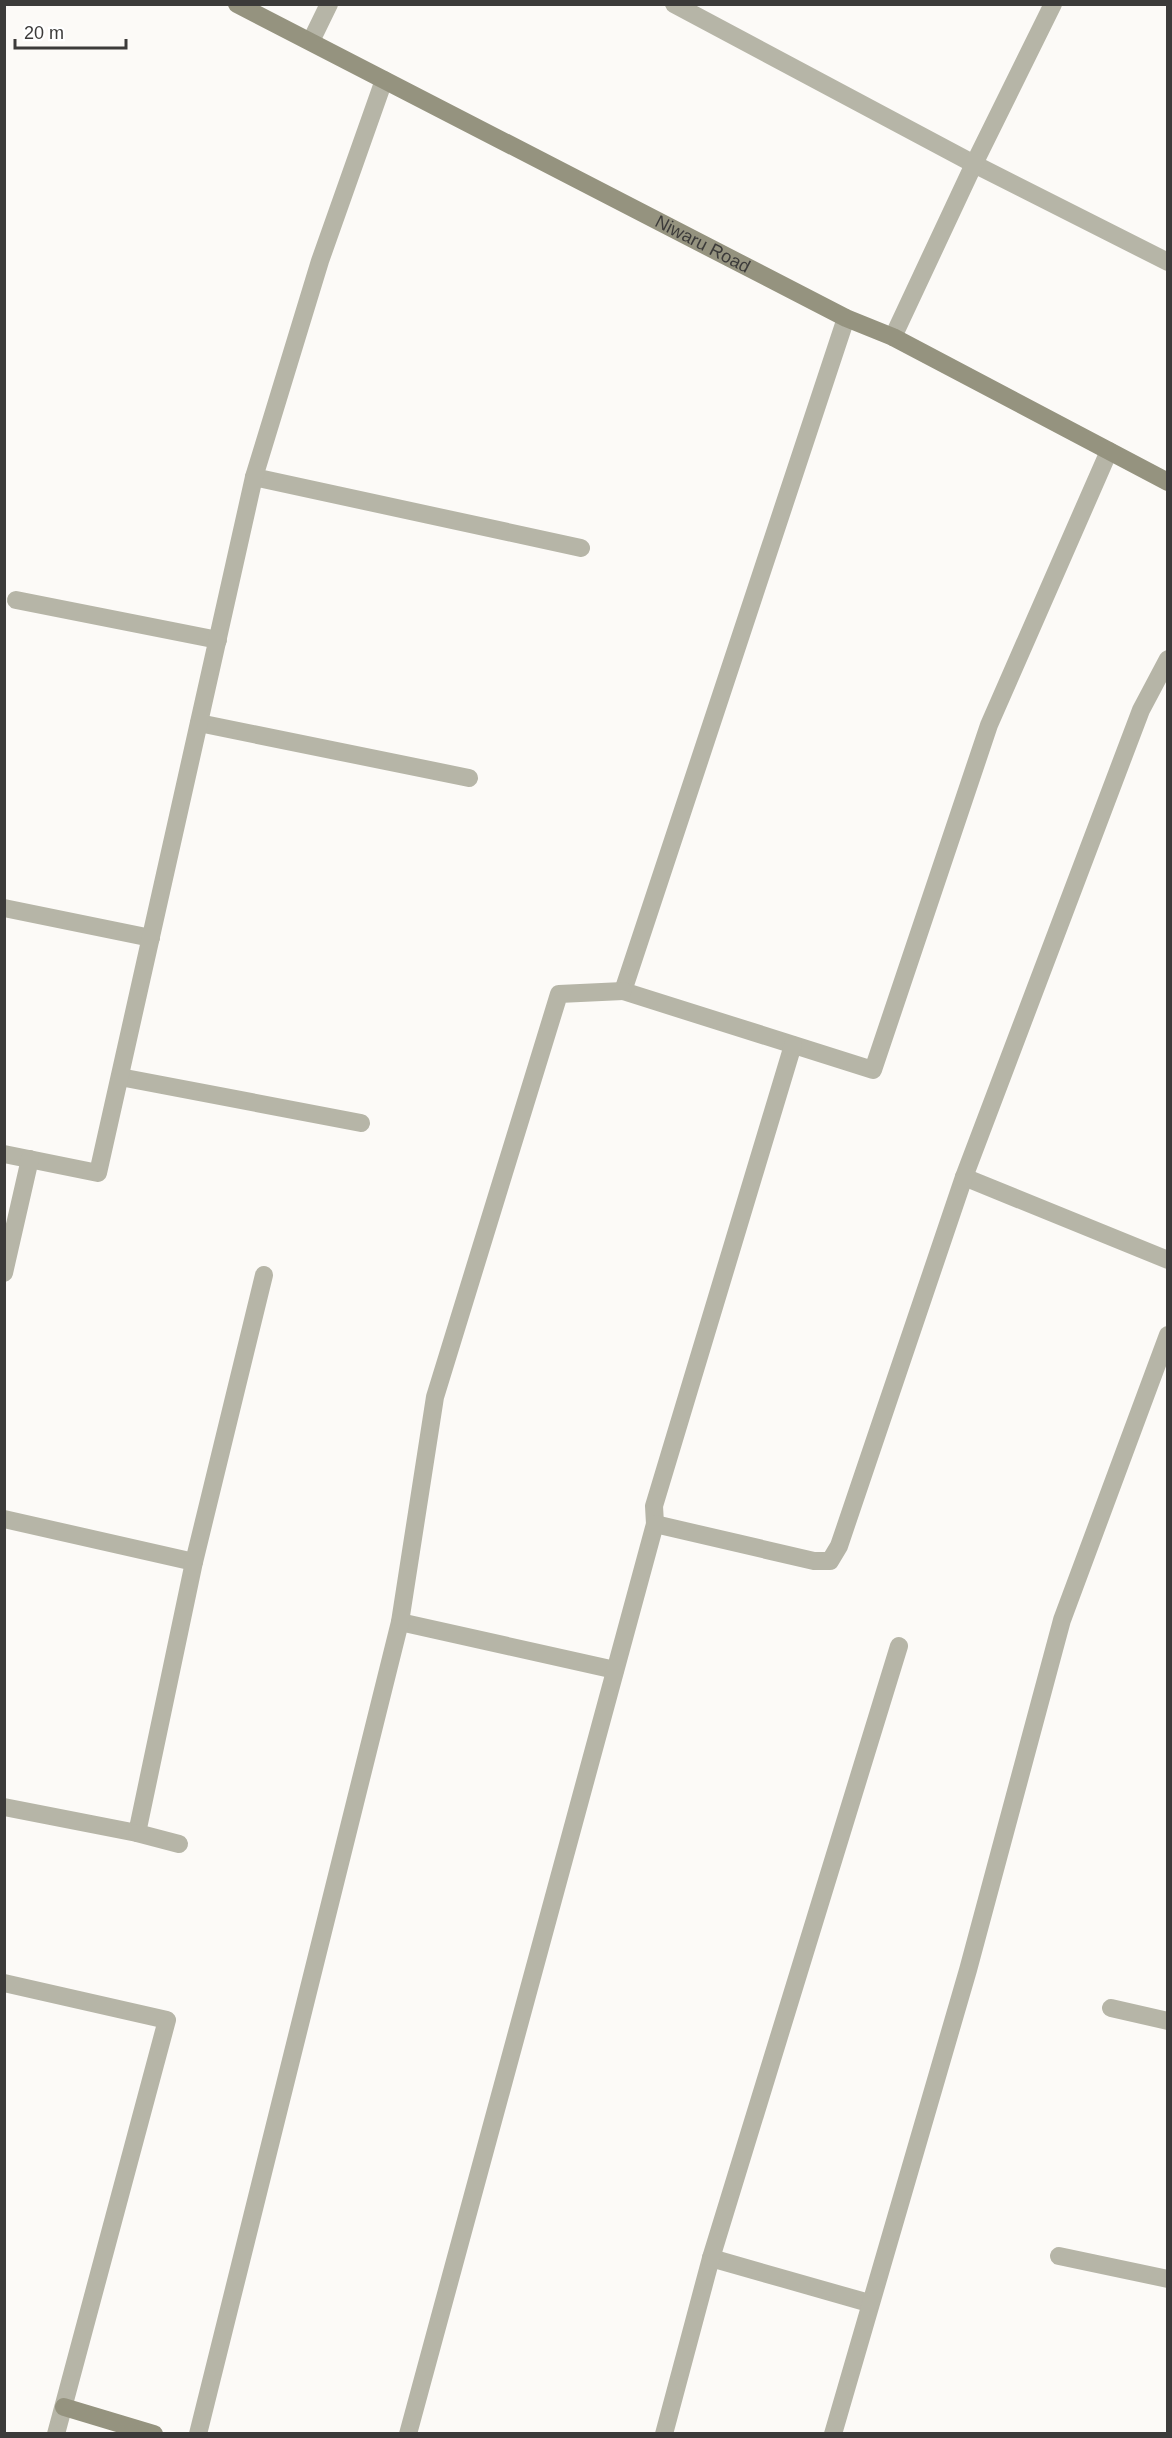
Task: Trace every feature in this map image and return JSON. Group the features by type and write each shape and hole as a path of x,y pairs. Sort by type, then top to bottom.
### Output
{"street":[{"name":"Niwaru Road","path":"237,4 846,318 893,337 1167,482"},
{"path":"311,41 329,4"},
{"path":"674,4 974,164 1167,262"},
{"path":"893,337 974,164 1053,4"},
{"path":"4,1154 98,1173 254,477 320,261 384,80"},
{"path":"623,991 846,318"},
{"path":"198,2433 400,1622 435,1397 559,994 623,991 873,1070 989,725 1109,451"},
{"path":"254,477 582,548"},
{"path":"16,600 218,640"},
{"path":"655,1524 814,1562 830,1561 842,1535 964,1177 1141,710 1167,659"},
{"path":"199,723 469,778"},
{"path":"4,908 151,938"},
{"path":"408,2433 655,1524 654,1506 793,1045"},
{"path":"120,1077 361,1123"},
{"path":"4,1273 30,1159"},
{"path":"964,1177 1167,1260"},
{"path":"137,1833 194,1562 264,1275"},
{"path":"833,2433 869,2303 968,1970 1062,1620 1167,1335"},
{"path":"4,1519 194,1562"},
{"path":"400,1622 615,1670"},
{"path":"664,2433 711,2258 899,1646"},
{"path":"4,1807 137,1833 179,1844"},
{"path":"4,1983 167,2020 56,2433"},
{"path":"1112,2008 1167,2021"},
{"path":"1059,2256 1167,2279"},
{"path":"711,2258 869,2303"},
{"path":"64,2407 154,2433"}]}
